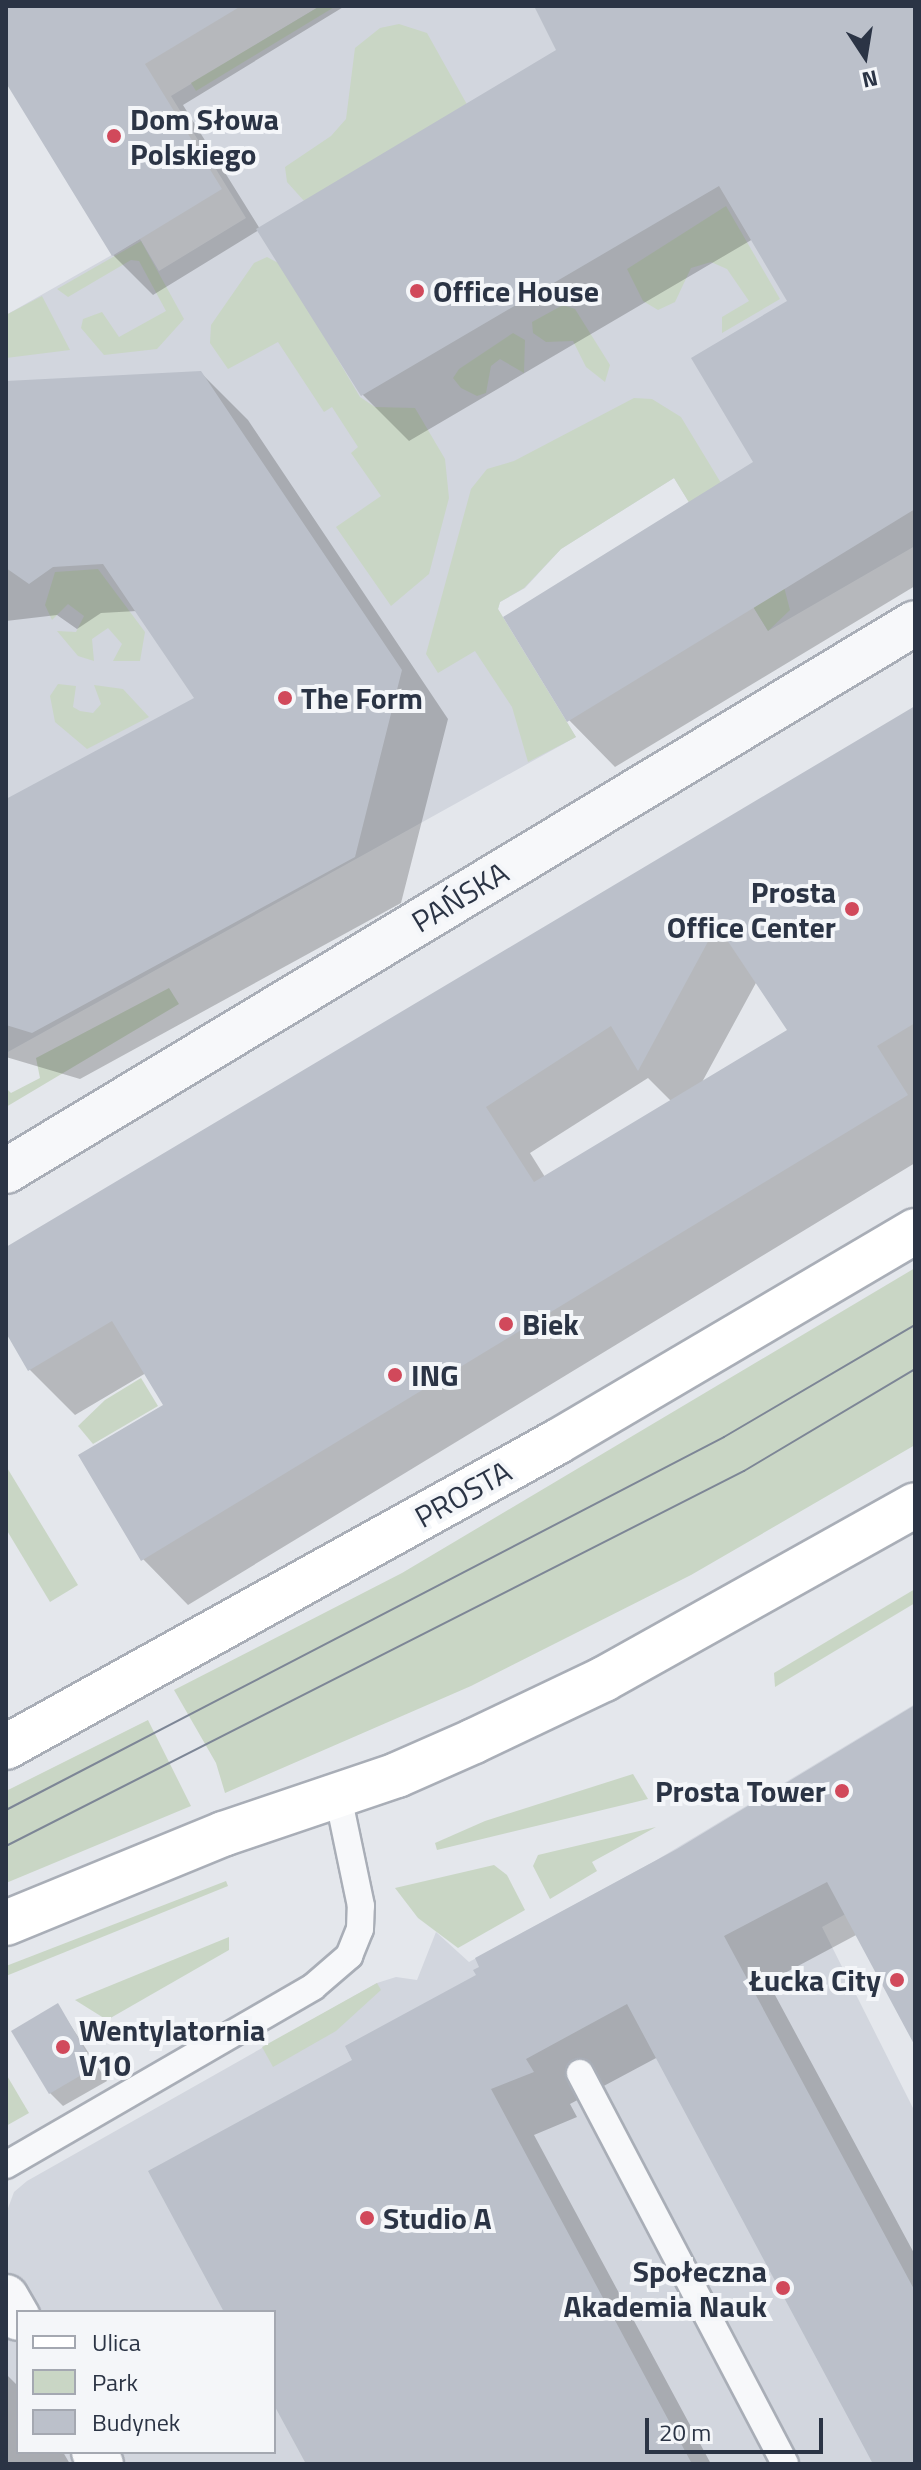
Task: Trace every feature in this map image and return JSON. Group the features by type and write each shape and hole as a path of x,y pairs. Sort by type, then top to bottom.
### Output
{"main road":[{"name":"PROSTA","path":"6,1747 557,1442 915,1231"},
{"path":"6,1923 223,1834 338,1796 474,1741 604,1679 915,1505"}],"street":[{"name":"PAŃSKA","path":"6,1171 915,623"},
{"path":"6,2297 16,2314"}],"lane":[{"path":"6,2165 313,1987 349,1956 360,1929 361,1906 338,1796"},
{"path":"580,2073 785,2464"}],"shaded area":[{"path":"320,6 915,6 915,546 768,631 674,478 561,549 525,588 500,602 498,609 576,737 6,1053 6,315 140,239 159,271 246,218 171,96"},
{"path":"915,1704 915,1876 822,1927 915,2112 915,2464 6,2464 7,2211 14,2192 27,2181 377,1983 396,1977 417,1980 436,1932 469,1962 655,1861"}],"green space":[{"path":"320,6 336,6 196,91 191,83"},
{"path":"399,24 427,33 469,108 305,202 287,182 285,167 331,136 346,119 355,48 380,28"},
{"path":"726,206 780,299 722,333 722,317 749,301 727,269 711,262 691,268 675,302 658,310 643,301 627,269"},
{"path":"141,241 184,319 157,349 104,355 81,328 83,319 102,312 119,337 166,311 139,261 131,260 68,297 57,289"},
{"path":"267,257 282,265 360,397 375,407 415,408 445,459 449,498 429,574 391,606 336,527 381,496 351,453 358,447 332,407 324,412 278,342 228,369 210,343 211,325 254,263"},
{"path":"42,296 70,350 6,358 6,315"},
{"path":"563,305 575,309 610,365 605,382 586,367 573,341 546,342 533,333 532,322"},
{"path":"513,333 525,340 524,373 500,359 491,366 486,393 477,396 461,388 453,378 459,369"},
{"path":"634,398 652,399 681,417 784,587 790,610 768,631 674,478 561,549 524,588 500,602 498,609 576,737 528,762 512,707 475,651 438,673 426,654 471,489 487,469 514,461"},
{"path":"98,569 145,632 140,661 113,661 122,644 108,628 92,639 94,661 78,656 57,631 76,632 84,616 68,604 52,620 45,605 55,572"},
{"path":"58,684 76,686 73,707 80,711 93,713 101,704 94,685 123,689 149,717 87,749 55,722 50,696"},
{"path":"169,988 179,1004 6,1107 6,1088 11,1093 40,1078 36,1058"},
{"path":"915,1268 915,1445 691,1575 471,1686 225,1793 216,1763 174,1690 402,1573"},
{"path":"141,1378 158,1406 93,1444 78,1426 105,1400"},
{"path":"6,1466 78,1585 50,1602 6,1529"},
{"path":"915,1589 915,1603 775,1687 774,1673"},
{"path":"148,1720 191,1806 6,1883 6,1791"},
{"path":"633,1774 648,1799 437,1850 435,1843 485,1821"},
{"path":"656,1827 592,1862 597,1871 550,1899 533,1866 538,1855"},
{"path":"494,1865 507,1875 525,1910 458,1948 418,1918 395,1888"},
{"path":"226,1881 228,1886 6,1976 6,1966"},
{"path":"229,1937 229,1950 107,2020 75,2000"},
{"path":"377,1983 381,1990 336,2031 273,2067 262,2047"},
{"path":"6,2074 29,2113 6,2126"}],"building":[{"name":"Dom Słowa Polskiego","path":"6,6 241,6 145,64 222,189 112,256 6,83"},
{"name":"Office House","path":"534,6 915,6 915,509 567,722 503,617 753,462 691,358 787,301 719,186 361,396 256,229 556,50"},
{"name":"The Form","path":"201,371 402,670 355,857 32,1033 6,1025 6,799 194,698 103,564 53,567 29,584 6,568 6,381"},
{"path":"915,706 915,1023 877,1046 908,1095 141,1561 78,1455 163,1405 112,1321 28,1371 6,1333 6,1247","holes":["717,925 787,1030 534,1182 486,1107 611,1026 638,1071"]},
{"path":"915,1705 915,2046 827,1882 724,1936 915,2291 915,2464 873,2464 627,2004 526,2059 534,2072 491,2089 692,2464 306,2464 276,2409 276,2310 223,2310 148,2171 352,2060 345,2046 476,1975 473,1970 479,1967 475,1958 677,1849"},
{"name":"Wentylatornia V10","path":"58,2003 95,2067 49,2094 11,2031"}],"tram line":[{"path":"6,1810 724,1437 915,1325"},
{"path":"6,1846 744,1471 915,1369"}],"place":[{"name":"Dom Słowa Polskiego","path":"114,136"},
{"name":"Office House","path":"417,291"},
{"name":"The Form","path":"285,698"},
{"name":"Prosta Office Center","path":"852,909"},
{"name":"Biek","path":"506,1324"},
{"name":"ING","path":"395,1375"},
{"name":"Prosta Tower","path":"842,1791"},
{"name":"Łucka City","path":"897,1980"},
{"name":"Wentylatornia V10","path":"63,2047"},
{"name":"Studio A","path":"367,2218"},
{"name":"Społeczna Akademia Nauk","path":"783,2288"}]}
